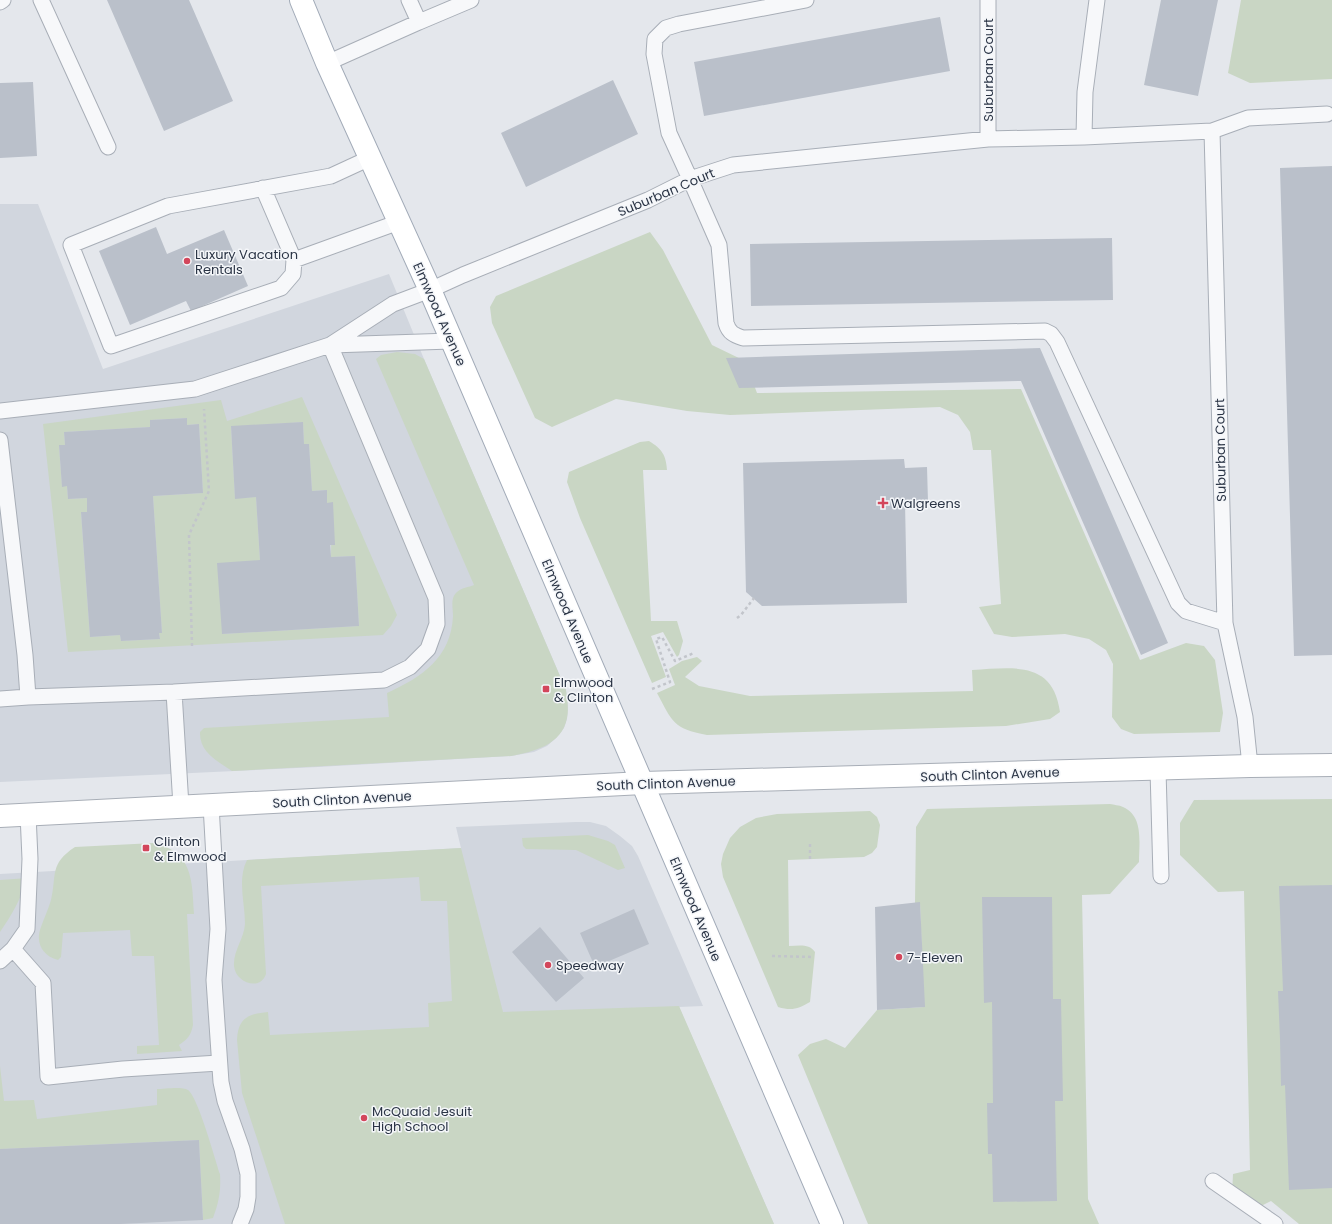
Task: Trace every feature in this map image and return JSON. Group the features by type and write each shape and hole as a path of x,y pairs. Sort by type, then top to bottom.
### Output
{"main road":[{"name":"Elmwood Avenue","path":"301,0 327,63 430,290 832,1224"},
{"name":"South Clinton Avenue","path":"0,816 642,783 1332,765"}],"lane":[{"path":"41,0 108,147"},
{"path":"409,0 419,22"},
{"path":"327,63 471,0"},
{"path":"806,0 679,24 666,28 655,39 654,54 669,133 719,245 726,323 728,330 734,335 743,338 1046,331 1052,334 1178,602 1186,611 1225,623"},
{"name":"Suburban Court","path":"988,0 988,139"},
{"path":"1084,137 1085,92 1097,0"},
{"name":"Suburban Court","path":"330,345 393,304 648,200 690,179 734,165 988,139 1084,137 1212,131 1248,118 1327,114"},
{"name":"Suburban Court","path":"1212,131 1225,623 1245,717 1250,766"},
{"path":"263,188 294,260 293,274 281,288 111,346 71,245 168,206 263,188 331,176 370,158"},
{"path":"294,260 399,222"},
{"path":"0,411 195,389 330,345 452,341"},
{"path":"0,699 174,692 384,680 410,667 428,648 437,624 436,598 330,345"},
{"path":"0,440 25,655 28,697"},
{"path":"174,692 181,806"},
{"path":"1158,770 1161,876"},
{"path":"211,805 218,929 214,980 219,1063 225,1101 242,1149 248,1174 248,1197 246,1209 240,1224"},
{"path":"0,961 13,949 27,929 30,859 28,814"},
{"path":"13,949 43,983 48,1077 123,1069 219,1063"},
{"path":"1213,1181 1275,1224"}],"path":[{"path":"192,646 189,535 209,491 204,402"},
{"path":"737,618 754,598"},
{"path":"652,689 670,682 656,639 662,637 675,660 694,653"},
{"path":"810,844 810,859"},
{"path":"772,956 814,957"}],"shaded area":[{"path":"0,204 38,204 103,369 389,274 566,690 568,707 567,719 564,728 556,738 547,746 534,752 511,756 0,782"},
{"name":"McQuaid Jesuit High School","path":"590,822 606,826 632,846 638,856 703,1006 679,1007 774,1224 0,1224 0,874 461,848 456,827"}],"green space":[{"path":"1241,0 1332,0 1332,79 1250,83 1228,73"},
{"path":"650,232 663,250 712,345 745,361 757,393 1021,389 1140,660 1186,643 1204,646 1215,660 1223,713 1220,732 1134,734 1121,729 1112,717 1113,664 1106,650 1089,639 1065,634 1012,637 994,634 979,607 1001,604 991,450 973,450 970,432 958,415 940,407 730,415 687,411 616,399 552,427 535,418 492,323 490,307 496,296"},
{"path":"397,352 415,354 424,359 566,690 568,711 564,727 553,741 545,746 511,756 232,771 215,760 202,745 200,732 204,728 389,717 387,693 423,673 440,655 447,644 451,631 453,597 459,591 474,585 376,359 381,355"},
{"path":"302,397 397,615 391,626 383,635 68,652 43,424 221,400 227,421","holes":["187,418 187,425 199,424 203,493 153,496 162,633 159,633 160,639 121,641 120,635 90,637 81,513 87,512 87,498 68,499 67,486 62,486 59,446 65,445 64,432 150,427 150,420","303,422 304,444 309,444 312,491 327,490 327,503 332,503 331,557 355,556 359,626 222,634 260,560 256,497 235,498 231,427"]},
{"path":"649,441 660,450 664,456 667,470 643,470 651,621 677,621 683,641 677,657 663,632 651,636 666,677 652,683 580,518 567,482 569,472 640,442"},
{"path":"697,657 702,661 685,677 699,686 750,696 973,691 972,670 1002,668 1016,669 1029,671 1040,675 1049,683 1056,695 1060,712 1050,719 1006,726 707,735 687,730 675,722 666,711 657,693 675,685 669,669 682,661"},
{"path":"1332,799 1332,1224 1299,1224 1271,1201 1257,1208 1232,1195 1233,1174 1250,1170 1244,891 1218,892 1180,855 1180,823 1194,800"},
{"path":"1118,805 1130,811 1137,823 1139,831 1139,862 1110,894 1082,895 1088,1199 1099,1224 868,1224 798,1055 810,1044 826,1039 845,1048 877,1010 924,1007 920,903 915,903 916,827 927,809"},
{"path":"870,811 877,817 880,825 877,847 872,853 864,857 788,860 789,946 807,946 815,952 810,1002 795,1009 778,1007 723,877 721,864 723,854 730,838 740,827 756,818 777,814"},
{"path":"588,835 608,841 615,845 625,868 618,870 576,850 526,849 523,846 522,838"},
{"path":"154,843 167,847 176,853 183,860 191,879 194,914 187,914 193,1025 189,1036 179,1045 182,1051 137,1054 137,1046 159,1045 154,956 132,956 130,930 63,933 61,957 58,960 52,958 41,948 39,933 51,900 56,870 61,859 67,853 75,847"},
{"path":"461,848 503,1012 679,1006 774,1224 285,1224 242,1093 237,1040 239,1027 245,1018 255,1014 268,1012 270,1035 429,1027 428,1003 452,1001 447,901 421,901 419,877 261,886 266,974 259,983 248,983 239,977 235,972 234,966 235,955 243,935 245,924 242,875 247,860"},
{"path":"28,878 16,906 0,932 0,880"},
{"path":"0,1066 4,1101 34,1100 37,1119 157,1105 157,1089 177,1088 188,1090 197,1104 220,1174 219,1196 213,1218 203,1220 199,1140 0,1149"}],"building":[{"path":"107,0 189,0 233,101 164,131"},
{"path":"1161,0 1218,0 1198,96 1144,85"},
{"path":"940,17 950,71 704,116 694,62"},
{"path":"613,80 638,134 526,187 501,133"},
{"path":"33,82 37,156 0,158 0,83"},
{"path":"1332,166 1332,655 1294,656 1280,168"},
{"path":"156,227 167,254 224,230 248,286 191,311 186,301 130,325 99,251"},
{"path":"1112,238 1113,300 751,306 750,244"},
{"path":"1040,348 1168,643 1141,655 1021,381 739,388 726,358"},
{"path":"187,418 187,425 199,424 203,493 153,496 162,633 159,633 160,639 121,641 120,635 90,637 81,512 87,512 87,498 68,499 67,486 62,487 59,445 65,445 64,432 150,427 150,420"},
{"path":"303,422 304,444 309,444 312,491 327,490 327,503 333,502 335,545 330,545 331,557 355,556 359,626 222,634 217,563 260,560 256,497 235,499 231,426"},
{"name":"Walgreens","path":"904,459 905,468 927,467 928,502 905,502 907,603 762,606 746,592 743,463"},
{"path":"1332,885 1332,1188 1289,1190 1285,1085 1281,1086 1278,991 1283,991 1279,886"},
{"path":"982,897 1052,897 1053,999 1061,999 1063,1101 1055,1101 1057,1201 993,1202 992,1154 988,1154 987,1103 993,1103 992,1002 984,1003"},
{"name":"7-Eleven","path":"920,902 925,1007 877,1010 875,907"},
{"path":"634,909 649,944 595,967 580,933"},
{"name":"Speedway","path":"540,927 584,978 556,1002 512,952"},
{"path":"199,1140 203,1220 120,1224 0,1224 0,1149"}],"place":[{"name":"Luxury Vacation Rentals","path":"187,261"},
{"name":"Walgreens","path":"883,503"},
{"name":"Elmwood & Clinton","path":"546,689"},
{"name":"Clinton & Elmwood","path":"146,848"},
{"name":"7-Eleven","path":"899,957"},
{"name":"Speedway","path":"548,965"},
{"name":"McQuaid Jesuit High School","path":"364,1118"}]}
